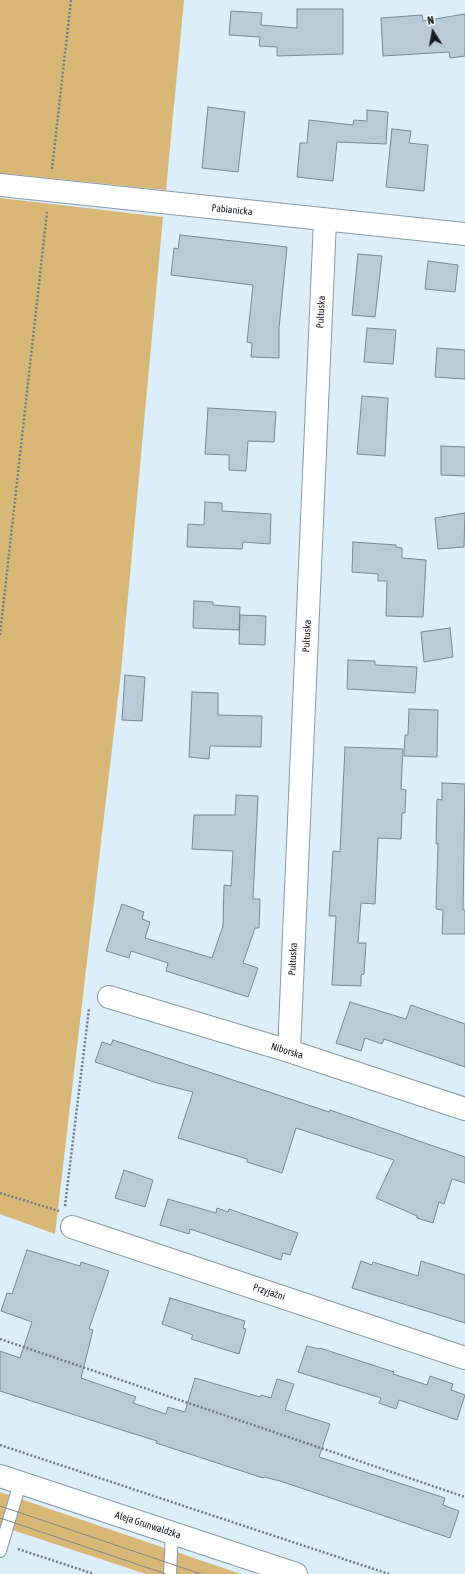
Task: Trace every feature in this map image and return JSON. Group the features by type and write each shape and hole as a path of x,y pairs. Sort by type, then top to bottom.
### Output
{"street":[{"name":"Pabianicka","path":"0,185 465,234"},
{"name":"Pułtuska","path":"288,1051 325,220"},
{"name":"Niborska","path":"109,997 288,1051 465,1109"},
{"name":"Przyjaźni","path":"68,1222 465,1358"},
{"name":"Aleja Grunwaldzka","path":"0,1476 296,1574"}],"lane":[{"path":"1,1547 20,1483"},
{"path":"170,1574 172,1533"}],"path":[{"path":"0,635 71,0"},
{"path":"68,1222 90,1006 109,997"},
{"path":"0,1193 58,1210 68,1222"},
{"path":"0,1339 465,1497"},
{"path":"0,1445 389,1574"},
{"path":"1,1547 94,1574"}],"shaded area":[{"path":"0,0 184,0 166,190 0,173"},
{"path":"0,198 163,217 121,672 55,1234 0,1214"},
{"path":"0,1492 241,1574 146,1574 0,1526"}],"building":[{"path":"297,9 343,9 343,54 277,56 277,47 259,46 260,37 229,35 231,11 262,13 261,25 297,28"},
{"path":"465,14 465,56 450,58 449,52 383,56 381,18 422,15 423,21"},
{"path":"208,107 245,112 238,172 202,168"},
{"path":"367,110 388,112 386,144 337,142 333,181 297,177 300,143 307,143 309,120 353,125 354,120 367,121"},
{"path":"392,129 411,131 409,143 428,145 424,191 386,187"},
{"path":"180,235 287,247 279,328 279,358 251,357 252,343 247,342 253,285 171,275 174,248 178,249"},
{"path":"358,254 382,256 375,317 352,315"},
{"path":"428,261 458,265 455,292 425,289"},
{"path":"367,328 396,330 393,364 364,362"},
{"path":"437,348 465,350 465,379 435,377"},
{"path":"362,396 388,398 385,456 357,454"},
{"path":"208,408 276,412 274,442 248,441 246,471 229,470 229,455 205,454"},
{"path":"441,446 465,447 465,476 441,475"},
{"path":"205,502 222,503 222,511 271,514 270,544 243,542 242,549 187,547 188,524 204,525"},
{"path":"465,513 464,547 438,549 435,518"},
{"path":"353,542 396,545 396,547 402,548 402,558 426,560 423,617 386,616 387,581 378,581 378,574 352,572"},
{"path":"194,601 213,602 213,605 240,607 239,630 193,628"},
{"path":"240,615 266,616 265,645 239,644"},
{"path":"450,628 453,657 424,662 421,632"},
{"path":"348,660 375,661 375,665 417,667 415,693 347,689"},
{"path":"125,675 145,677 142,721 122,720"},
{"path":"192,692 218,693 218,715 262,716 261,747 210,746 209,759 189,757"},
{"path":"409,709 438,710 437,757 404,756 405,735 408,735"},
{"path":"345,747 403,749 401,789 406,790 405,813 402,813 401,839 378,838 375,904 361,903 358,943 366,943 364,974 361,975 361,986 332,985 336,916 329,916 333,851 340,852"},
{"path":"442,783 465,784 463,910 465,910 465,934 442,934 443,910 436,909 438,843 436,844 437,799 442,800"},
{"path":"236,795 258,796 253,899 260,899 259,928 255,928 243,963 258,968 248,997 166,971 168,963 131,951 129,958 106,951 122,904 144,912 142,919 150,922 145,938 212,958 223,926 224,885 231,886 233,851 192,849 194,815 235,815"},
{"path":"350,1002 406,1019 411,1005 465,1024 465,1067 384,1039 382,1044 365,1038 361,1051 336,1043"},
{"path":"113,1040 329,1112 330,1110 465,1157 465,1183 452,1179 444,1204 439,1202 433,1223 417,1218 417,1216 376,1198 394,1160 296,1128 282,1173 247,1162 247,1159 178,1138 193,1092 157,1083 95,1062 102,1042 111,1045"},
{"path":"124,1170 153,1180 145,1207 115,1198"},
{"path":"168,1199 216,1213 217,1208 228,1212 229,1209 298,1233 290,1255 283,1253 281,1260 190,1229 189,1234 160,1225"},
{"path":"27,1250 80,1266 81,1262 109,1271 89,1329 93,1330 81,1378 136,1397 133,1403 166,1414 168,1407 185,1412 195,1378 260,1397 261,1395 271,1398 277,1379 294,1384 285,1410 330,1424 319,1457 445,1498 443,1505 459,1511 450,1538 280,1481 263,1478 156,1443 157,1441 0,1391 0,1351 20,1358 32,1322 1,1311 7,1293 12,1294"},
{"path":"361,1261 372,1265 373,1262 418,1276 421,1261 465,1275 465,1323 352,1288"},
{"path":"170,1298 245,1321 243,1328 246,1329 239,1354 191,1339 193,1335 162,1324"},
{"path":"307,1346 320,1348 394,1372 393,1374 427,1385 430,1376 453,1384 451,1390 465,1395 457,1420 399,1400 396,1409 379,1403 381,1398 298,1372"}],"tram line":[{"path":"0,1506 201,1574"},
{"path":"0,1518 166,1574"}]}
